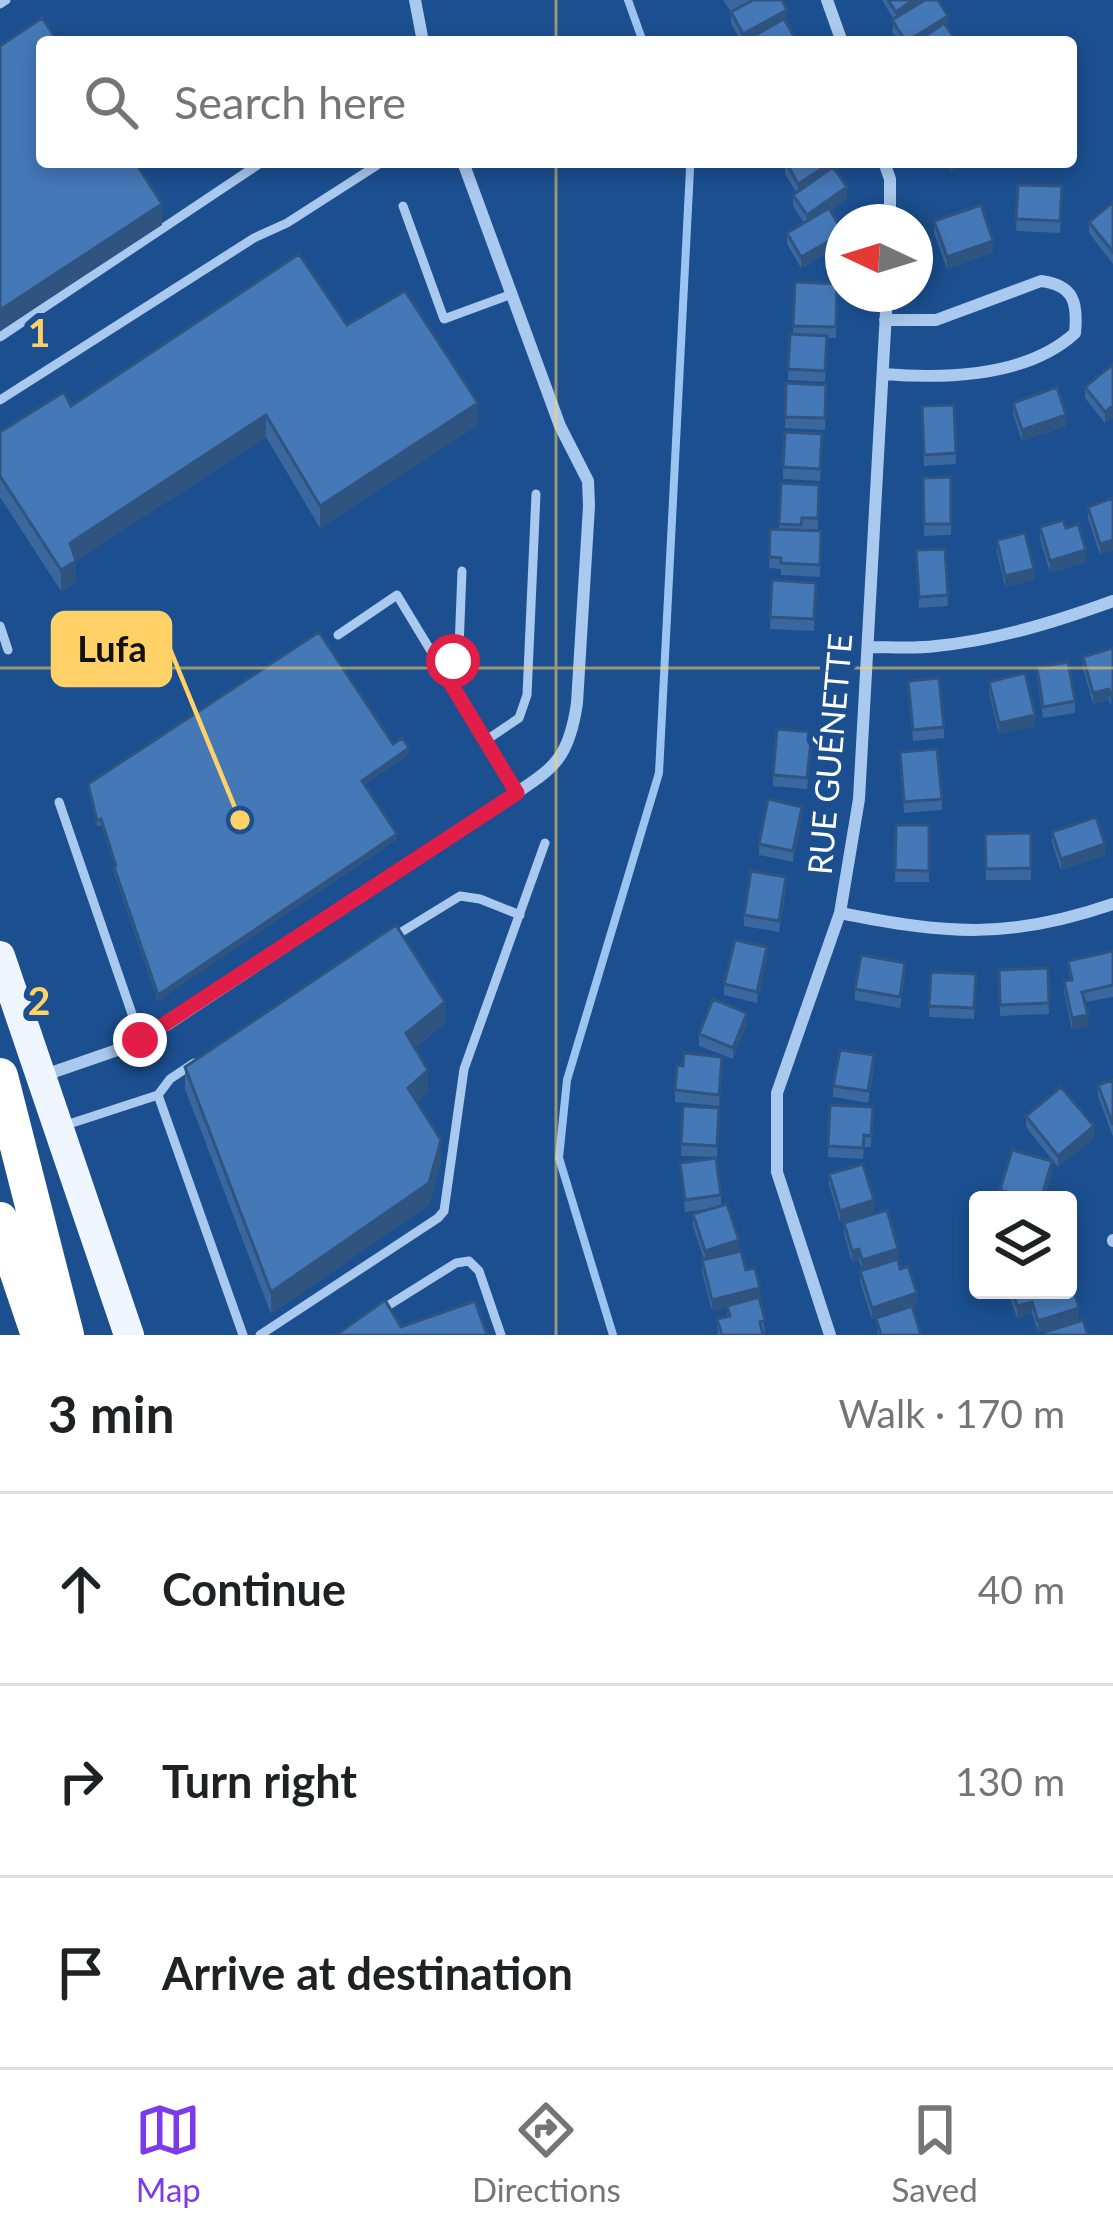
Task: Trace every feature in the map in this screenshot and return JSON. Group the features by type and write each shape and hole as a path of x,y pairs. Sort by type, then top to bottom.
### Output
{"highway":[{"path":"0,1076 66,1335"},
{"path":"0,1220 39,1335"}],"main road":[{"path":"0,956 129,1335"}],"street":[{"path":"415,0 422,36"},
{"path":"827,0 840,36"},
{"path":"41,1076 140,1040 517,793 564,755 572,734 579,682 588,481 560,426 465,168"},
{"path":"886,168 890,204"},
{"path":"884,374 932,378 986,372 1034,357 1060,347 1075,333 1077,311 1059,283 1041,281 936,320 886,320"},
{"name":"RUE GUÉNETTE","path":"830,1335 777,1172 777,1093 840,913 859,799 886,312"},
{"path":"868,647 930,647 988,639 1044,626 1113,601"},
{"path":"840,913 929,929 985,931 1045,924 1113,904"}],"lane":[{"path":"0,337 253,168"},
{"path":"0,400 373,168"},
{"path":"403,206 444,319 512,294"},
{"path":"485,741 518,718 527,694 536,494"},
{"path":"442,669 453,661 459,647 462,571"},
{"path":"338,634 397,595 517,793"},
{"path":"0,626 8,650"},
{"path":"59,802 140,1040"},
{"path":"260,1335 444,1211 460,1086 545,843"},
{"path":"372,950 460,896 520,915"},
{"path":"58,1128 158,1095 170,1078 210,1053"},
{"path":"158,1095 243,1335"},
{"path":"377,1312 450,1266 469,1261 479,1271 501,1335"}],"building":[{"path":"753,0 782,0 787,10 743,34 731,12"},
{"path":"888,0 913,0 896,12"},
{"path":"925,0 938,0 948,16 916,36 902,36 892,20"},
{"path":"42,18 54,36 36,36 36,168 139,168 162,204 0,310 0,46"},
{"path":"784,19 794,36 754,36"},
{"path":"944,23 953,36 926,36"},
{"path":"789,168 823,168 798,184"},
{"path":"832,168 847,187 807,215 793,195"},
{"path":"1018,185 1062,186 1060,221 1016,219"},
{"path":"1113,202 1113,252 1089,222"},
{"path":"981,205 993,241 947,257 934,221"},
{"path":"825,210 825,243 801,257 787,233"},
{"path":"299,254 347,325 405,291 478,403 320,506 266,415 70,543 76,561 61,570 0,476 0,432 64,392 71,406"},
{"path":"795,282 825,283 825,312 836,312 836,327 793,326"},
{"path":"790,334 827,336 825,371 788,369"},
{"path":"1113,364 1113,406 1105,412 1085,387"},
{"path":"786,383 826,385 825,418 785,417"},
{"path":"1057,387 1066,415 1022,430 1013,403"},
{"path":"954,405 956,453 924,455 922,406"},
{"path":"785,432 822,434 820,469 783,467"},
{"path":"951,477 951,524 924,524 923,478"},
{"path":"781,483 819,485 818,518 802,518 801,525 779,524"},
{"path":"1113,498 1113,540 1100,544 1088,507"},
{"path":"1063,520 1066,528 1078,524 1086,550 1050,561 1040,527"},
{"path":"770,529 821,531 820,565 781,563 781,558 769,557"},
{"path":"1025,533 1034,569 1005,576 997,540"},
{"path":"945,549 948,595 919,597 916,550"},
{"path":"772,580 816,583 814,619 770,617"},
{"path":"319,632 393,744 402,738 409,748 362,781 397,834 158,995 88,784"},
{"path":"1113,648 1113,695 1109,689 1093,693 1083,657"},
{"path":"1068,662 1075,701 1043,707 1037,667"},
{"path":"1025,673 1035,715 999,723 989,682"},
{"path":"939,678 944,727 913,730 908,681"},
{"path":"777,729 812,732 807,778 773,775"},
{"path":"937,749 942,799 904,802 900,752"},
{"path":"768,799 802,807 793,851 759,844"},
{"path":"1096,817 1105,844 1061,859 1052,832"},
{"path":"896,825 929,825 929,871 895,870"},
{"path":"1031,833 1031,868 986,869 985,834"},
{"path":"751,871 786,877 779,921 744,915"},
{"path":"396,925 445,1002 406,1033 428,1070 408,1088 441,1140 429,1183 271,1292 185,1067"},
{"path":"735,940 767,947 757,992 724,984"},
{"path":"1113,951 1113,985 1082,992 1088,1015 1072,1018 1064,981 1072,980 1068,961"},
{"path":"861,955 905,963 900,997 855,989"},
{"path":"1048,968 1049,1003 1000,1005 999,970"},
{"path":"931,972 976,974 974,1008 929,1006"},
{"path":"713,999 747,1013 733,1048 699,1034"},
{"path":"840,1050 874,1055 868,1091 833,1086"},
{"path":"684,1053 722,1057 719,1095 675,1090 677,1065 683,1066"},
{"path":"1113,1080 1113,1125 1098,1085"},
{"path":"1061,1087 1094,1126 1058,1156 1026,1116"},
{"path":"830,1105 873,1107 871,1136 864,1135 863,1148 828,1146"},
{"path":"683,1106 719,1108 717,1146 681,1144"},
{"path":"1012,1150 1052,1161 1044,1191 1000,1190"},
{"path":"716,1158 721,1195 685,1200 680,1163"},
{"path":"863,1164 874,1200 840,1211 829,1174"},
{"path":"727,1204 739,1240 705,1251 693,1214"},
{"path":"887,1210 898,1249 862,1260 859,1249 852,1251 844,1223"},
{"path":"741,1251 746,1270 755,1268 760,1288 712,1300 702,1260"},
{"path":"898,1259 900,1269 908,1266 917,1293 872,1308 860,1271"},
{"path":"759,1297 763,1335 722,1335 717,1319 730,1316 727,1306"},
{"path":"1015,1299 1076,1299 1079,1308 1038,1321 1032,1302 1017,1306"},
{"path":"385,1300 401,1327 475,1301 487,1335 336,1335"},
{"path":"912,1306 921,1335 881,1335 876,1318"},
{"path":"1083,1320 1088,1335 1046,1335 1045,1332"}],"waterway":[{"path":"628,0 641,36"},
{"path":"613,1335 559,1158 567,1080 659,773 690,168"}],"place":[{"name":"Lufa","path":"240,820"}],"route":[{"path":"140,1040 517,793 442,669 453,661"}]}
